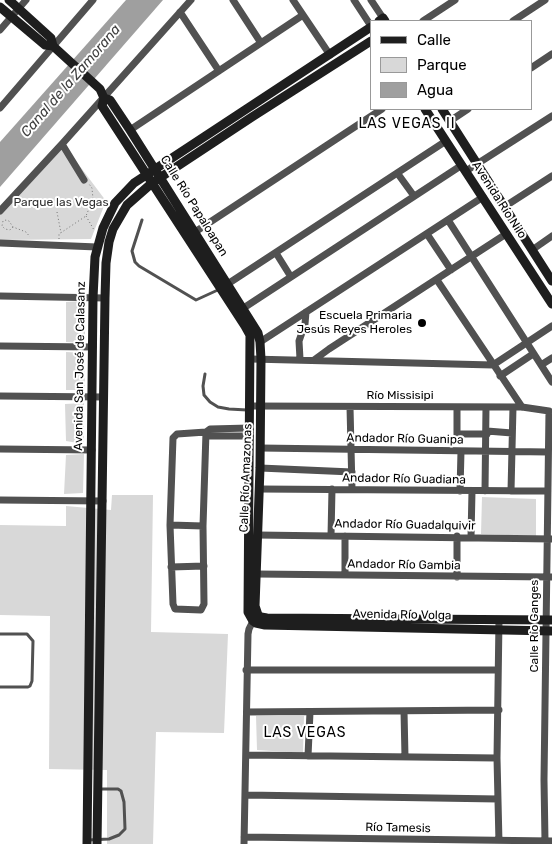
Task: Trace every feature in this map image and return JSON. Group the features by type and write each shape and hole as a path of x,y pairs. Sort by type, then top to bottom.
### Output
{"street":[{"name":"Calle Río Papaloapan","path":"9,0 51,38 53,46"},
{"path":"0,30 26,0"},
{"path":"0,108 92,0"},
{"path":"0,211 191,0"},
{"path":"233,0 261,43"},
{"path":"293,0 330,55"},
{"path":"354,0 370,24"},
{"path":"371,0 382,20"},
{"path":"425,20 455,0"},
{"path":"515,20 545,0"},
{"name":"Calle Río Papaloapan","path":"0,7 44,45 53,46 100,89 104,98 102,106 152,183 224,286 256,337"},
{"path":"180,12 219,71"},
{"path":"130,130 303,15"},
{"name":"Avenida San José de Calasanz","path":"87,842 94,247 115,203 126,190 146,174 330,55 370,27"},
{"name":"Avenida San José de Calasanz","path":"97,842 103,501 104,298 106,253 113,229 127,205 160,177 370,42"},
{"path":"532,67 552,54"},
{"name":"Calle Río Papaloapan","path":"104,98 110,100 155,168 195,232 224,286"},
{"path":"195,232 380,110"},
{"name":"Avenida Río Nilo","path":"426,110 552,304"},
{"name":"Avenida Río Nilo","path":"443,110 552,281"},
{"path":"450,121 466,110"},
{"path":"239,310 414,196 464,168 477,164 552,116"},
{"path":"224,286 276,254 446,141"},
{"path":"62,144 84,180"},
{"path":"398,174 414,196"},
{"path":"504,207 552,176"},
{"path":"256,337 306,312 483,197"},
{"path":"448,220 470,258 552,382"},
{"path":"427,234 451,270"},
{"path":"314,360 506,234"},
{"path":"532,250 552,236"},
{"path":"0,244 58,244 94,247"},
{"path":"276,254 291,276"},
{"path":"437,280 522,407"},
{"path":"0,296 104,298"},
{"path":"300,359 299,341 305,324 306,312"},
{"path":"251,359 493,365 552,326"},
{"name":"Calle Río Amazonas","path":"255,618 248,612 254,501 259,489 260,468 261,359 256,337"},
{"name":"Calle Río Amazonas","path":"244,840 246,670 248,634 255,618 257,535 250,432 251,359 256,337"},
{"path":"0,346 92,347"},
{"path":"500,376 533,354"},
{"path":"541,365 552,358"},
{"path":"0,396 104,397"},
{"name":"Río Missisipi","path":"250,408 261,406 522,407 551,410"},
{"path":"350,407 352,490"},
{"path":"457,407 457,436 512,432"},
{"path":"485,491 487,452 486,407"},
{"path":"511,491 513,407"},
{"name":"Calle Río Ganges","path":"548,841 550,539 548,452 551,410"},
{"path":"206,432 203,526 204,604 201,610 175,609 173,607 170,525 173,438 177,434 206,432 210,429 250,432"},
{"name":"Andador Río Guanipa","path":"260,448 548,452"},
{"path":"0,449 92,450"},
{"path":"460,451 460,491"},
{"path":"260,468 352,472"},
{"name":"Andador Río Guadiana","path":"259,489 548,491"},
{"path":"331,536 332,489"},
{"path":"472,491 472,537"},
{"path":"0,500 103,501"},
{"path":"170,525 203,526"},
{"name":"Andador Río Guadalquivir","path":"257,535 458,536 550,539"},
{"path":"345,536 345,575"},
{"path":"457,577 458,536"},
{"path":"171,567 204,566"},
{"name":"Andador Río Gambia","path":"256,574 549,577"},
{"path":"90,605 101,605"},
{"name":"Avenida Río Volga","path":"255,618 499,625 549,631"},
{"name":"Avenida Río Volga","path":"499,625 549,620"},
{"path":"499,625 497,758 499,842"},
{"path":"246,670 498,670"},
{"path":"247,712 499,710"},
{"path":"404,711 405,757"},
{"path":"308,756 310,712"},
{"path":"246,755 497,758"},
{"path":"246,795 498,799"},
{"name":"Río Tamesis","path":"244,840 548,841"}],"lane":[{"path":"142,220 132,251 135,262 139,266 196,300 224,286"},
{"path":"205,374 204,395 210,402 218,407 230,409 250,408"},
{"path":"0,634 27,634 33,640 32,681 30,686 28,688 0,687"},
{"path":"87,842 97,842 119,835 125,829 124,802 121,791 118,789 88,790"}],"path":[{"path":"58,244 59,234 86,216 93,199 92,188 84,180"},
{"path":"57,212 61,232"},
{"path":"86,216 96,236 94,247"},
{"path":"3,227 3,221 6,220 12,226 26,232 32,244"},
{"path":"3,227 10,230 12,226"}],"green space":[{"name":"Parque las Vegas","path":"64,145 106,201 91,239 0,240 0,215"},
{"path":"85,301 85,343 66,342 66,302"},
{"path":"66,352 84,353 85,390 66,390"},
{"path":"84,403 84,444 66,441 65,404"},
{"path":"84,454 83,493 64,494 66,455"},
{"path":"112,495 153,495 151,632 228,634 224,733 156,732 153,844 107,844 107,770 49,769 50,616 0,615 0,525 66,526 66,506 111,510"},
{"path":"482,497 536,499 536,536 481,534"},
{"path":"256,716 304,716 303,753 257,750"}],"water":[{"name":"Canal de la Zamorana","path":"126,0 163,0 0,187 0,142"}],"place":[{"name":"Escuela Primaria Jesús Reyes Heroles","path":"422,323"}],"district":[{"name":"LAS VEGAS II","path":"407,124"},
{"name":"LAS VEGAS","path":"305,733"}]}
